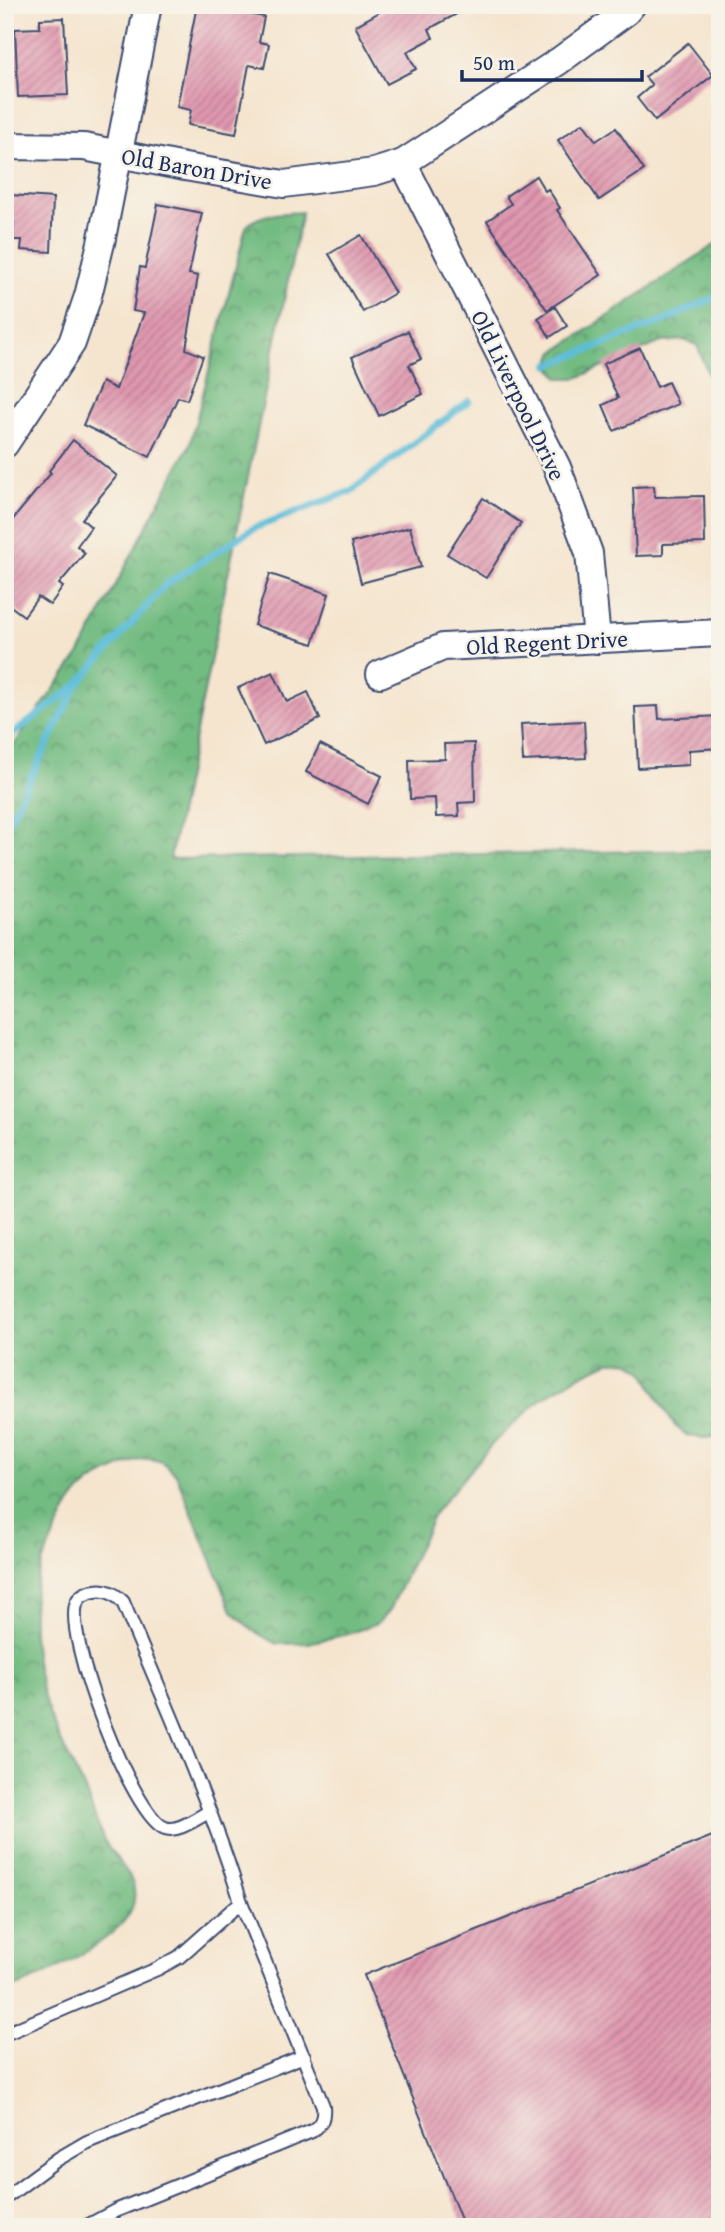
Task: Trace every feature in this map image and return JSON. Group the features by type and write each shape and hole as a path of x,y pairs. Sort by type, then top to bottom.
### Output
{"street":[{"path":"5,444 72,343 88,296 148,5"},
{"name":"Old Baron Drive","path":"5,146 84,147 284,184 374,172 403,163 559,61 632,5"},
{"name":"Old Liverpool Drive","path":"403,163 557,467 589,553 597,640"},
{"name":"Old Regent Drive","path":"380,674 443,647 720,633"}],"lane":[{"path":"85,2227 115,2211 312,2131 320,2125 323,2106 242,1902 227,1856 209,1812 123,1602 116,1594 105,1591 84,1594 77,1601 75,1613 86,1676 112,1746 134,1789 162,1827 175,1829 209,1812"},
{"path":"5,2034 179,1957 242,1902"},
{"path":"5,2198 58,2159 87,2142 304,2056"}],"green space":[{"path":"302,212 170,859 720,850 720,1436 688,1436 674,1425 643,1371 628,1361 608,1362 579,1376 541,1399 494,1442 435,1512 390,1610 378,1623 348,1634 308,1643 277,1644 252,1630 232,1611 176,1474 163,1463 145,1459 94,1480 78,1494 66,1511 39,1570 33,1607 34,1643 44,1698 56,1731 84,1788 103,1838 131,1879 134,1897 132,1908 124,1920 95,1946 56,1969 5,1991 5,757 80,653 190,444 246,227 264,216"},
{"path":"720,241 720,405 697,345 684,340 661,342 577,378 559,378 549,365 553,353"}],"building":[{"path":"197,5 264,17 259,42 269,44 264,68 249,65 236,134 188,125 191,110 177,107"},
{"path":"392,5 473,5 429,29 433,38 407,52 416,69 387,84 355,26"},
{"path":"64,18 68,95 18,97 15,29 40,28 40,19"},
{"path":"688,43 713,75 655,121 637,98 652,85 645,77"},
{"path":"583,123 596,141 616,128 644,170 599,200 558,140"},
{"path":"536,176 545,191 548,189 560,208 557,210 601,275 547,310 487,221 511,204 506,196"},
{"path":"10,195 53,198 51,252 21,250 22,240 13,240 14,222 9,222"},
{"path":"158,204 202,213 189,274 198,276 186,349 203,356 187,400 178,397 150,457 83,425 102,382 116,389 144,313 133,311 140,267 145,268"},
{"path":"361,235 395,293 363,312 329,254"},
{"path":"555,307 567,326 550,337 538,318"},
{"path":"408,331 421,359 409,365 423,394 379,416 352,357"},
{"path":"640,348 657,387 668,382 678,404 614,431 603,405 618,398 603,364"},
{"path":"73,440 117,476 82,519 91,527 77,546 85,553 59,584 63,587 50,605 38,597 24,616 5,602 5,529 51,473 49,471"},
{"path":"654,486 655,497 704,496 705,543 663,544 663,555 636,556 633,487"},
{"path":"483,498 521,523 486,578 447,554"},
{"path":"410,527 421,567 361,583 351,543"},
{"path":"270,574 329,594 313,644 254,625"},
{"path":"273,672 287,702 308,692 320,719 264,745 238,688"},
{"path":"658,706 659,719 720,716 720,748 689,750 689,765 638,768 635,707"},
{"path":"584,721 586,758 523,761 521,724"},
{"path":"474,743 475,802 458,803 459,816 436,817 435,798 410,799 409,760 445,759 444,744"},
{"path":"320,744 382,776 368,804 306,772"},
{"path":"720,1833 720,2227 464,2227 364,1975"}],"waterway":[{"path":"549,365 663,321 720,295"},
{"path":"5,740 77,685 166,584 254,528 351,491 469,401"},
{"path":"5,829 75,689"}]}
